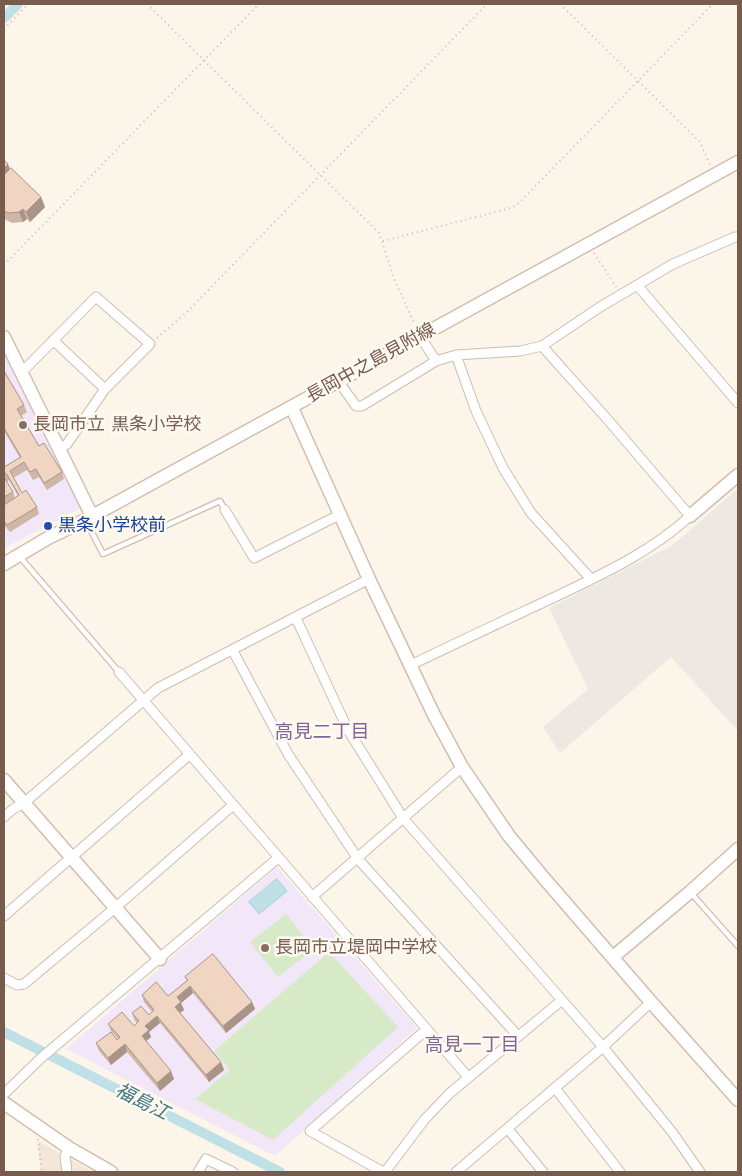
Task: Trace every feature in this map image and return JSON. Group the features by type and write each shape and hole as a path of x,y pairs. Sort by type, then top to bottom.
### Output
{"street":[{"name":"長岡中之島見附線","path":"4,564 48,538 89,518 292,408 738,162"},
{"path":"339,382 356,406 362,406 436,361 456,354 520,352 542,346 637,284 673,264 736,237 738,238"},
{"path":"637,284 738,403"},
{"path":"21,373 96,297 150,344 105,389 67,444 59,449"},
{"path":"420,336 436,361"},
{"path":"4,337 59,449 89,518"},
{"path":"53,340 105,389"},
{"path":"542,346 690,516"},
{"path":"456,354 476,411 508,477 530,513 592,579"},
{"path":"292,408 369,578 434,715 462,767 509,836 651,1002 738,1100"},
{"path":"411,665 592,579 655,544 677,528 738,475"},
{"path":"225,510 254,558 341,514"},
{"path":"4,817 24,803 158,688 296,618 369,578"},
{"path":"296,618 348,730 403,818 603,1047 672,1132 700,1172"},
{"path":"233,650 288,754 358,859 518,1036"},
{"path":"119,672 468,1077"},
{"path":"4,916 189,755"},
{"path":"312,897 462,767"},
{"path":"4,780 160,959"},
{"path":"4,978 17,985 24,984 115,908 232,805"},
{"path":"613,957 738,849"},
{"path":"4,1094 41,1058 278,858"},
{"path":"427,1029 310,1131 384,1172 425,1119 468,1077 562,1000"},
{"path":"456,1172 603,1047 651,1002"},
{"path":"555,1088 620,1172"},
{"path":"4,1103 36,1127 111,1172"},
{"path":"508,1128 543,1172"},
{"path":"67,1172 65,1156 69,1148"},
{"path":"198,1172 206,1159 233,1172"}],"lane":[{"path":"89,518 103,554 220,501 225,510"},
{"path":"19,556 119,672"},
{"path":"690,892 738,946"}],"path":[{"path":"4,29 28,4"},
{"path":"147,4 379,233 394,279 420,336"},
{"path":"4,265 259,4"},
{"path":"150,344 185,314 487,4"},
{"path":"560,4 700,142 715,174"},
{"path":"382,241 517,205 713,4"},
{"path":"588,244 621,295"},
{"path":"36,1127 42,1172"}],"shaded area":[{"name":"長岡市立 黒条小学校","path":"4,346 82,504 79,509 4,548"},
{"path":"738,488 738,731 671,657 560,753 543,727 588,689 549,608 673,545"},
{"name":"長岡市立堤岡中学校","path":"277,867 417,1028 275,1156 66,1049"},
{"path":"37,1140 93,1172 41,1172"}],"green space":[{"path":"286,914 314,949 278,977 250,942"},
{"path":"329,952 398,1027 273,1140 195,1099 230,1070 214,1051"}],"water":[{"path":"277,879 287,891 259,914 249,902"}],"building":[{"path":"4,160 8,164 4,169"},
{"path":"11,168 41,197 26,212 23,209 19,212 9,213 4,211 4,175"},
{"path":"4,371 24,405 17,409 39,446 44,443 62,472 44,483 36,469 30,472 24,462 10,471 22,493 26,490 37,507 7,525 4,521 4,505 19,495 6,473 4,474 4,467 21,457 4,428"},
{"path":"4,477 13,492 4,497"},
{"path":"213,954 252,1002 223,1026 190,986 177,997 181,1002 175,1007 221,1062 206,1075 157,1016 145,1026 149,1030 142,1036 171,1071 157,1083 125,1044 108,1058 96,1043 111,1032 117,1040 120,1037 108,1024 122,1012 134,1026 139,1021 132,1013 141,1006 149,1015 154,1010 142,995 156,982 168,996 188,980 185,977"}],"waterway":[{"path":"4,18 18,4"},
{"name":"福島江","path":"4,1032 280,1172"}],"place":[{"name":"長岡市立 黒条小学校","path":"23,425"},
{"name":"黒条小学校前","path":"48,526"},
{"name":"長岡市立堤岡中学校","path":"265,948"}],"district":[{"name":"高見二丁目","path":"322,732"},
{"name":"高見一丁目","path":"472,1045"}]}
